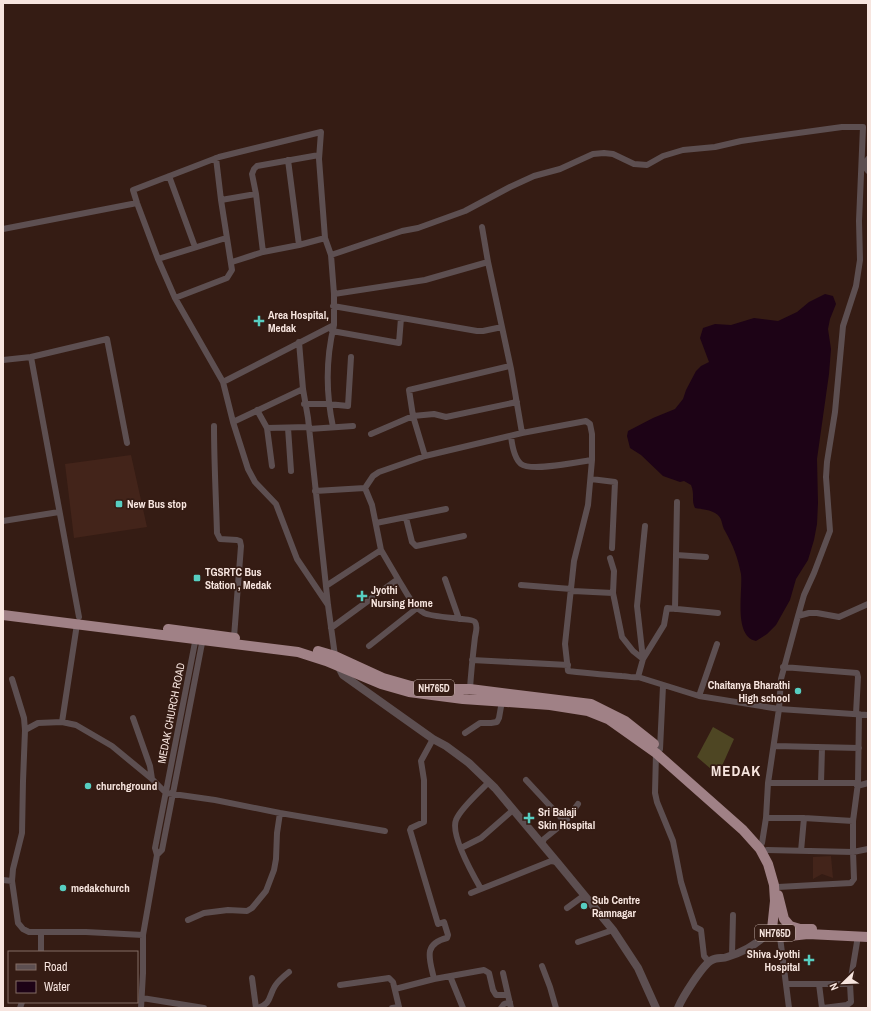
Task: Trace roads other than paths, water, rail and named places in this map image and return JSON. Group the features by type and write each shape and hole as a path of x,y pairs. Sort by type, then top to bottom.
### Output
{"highway":[{"name":"NH765D","path":"3,608 78,621 298,652 326,661 336,661 381,684 409,692 463,699 550,705 598,714 658,751 754,834 765,847 774,868 778,887 778,900 784,919 790,926 805,929 868,931"},
{"name":"NH765D","path":"3,615 78,621"},
{"name":"NH765D","path":"200,637 234,637 300,646 383,678 411,686 439,689 470,689 591,704 625,721 743,830 760,849 768,864 774,885 775,901 772,929 776,934 780,936 808,934 863,937"}],"street":[{"path":"331,255 402,231 418,228 465,211 480,202 534,176 560,169 593,154 613,154 634,164 647,165 663,156 684,150 715,147 741,141 842,127 864,127 859,221 860,260 856,286 843,326 835,412 827,462 826,477 830,531 804,595 783,667 775,746 768,783 765,847 801,851 853,852 868,849"},
{"path":"328,605 298,559 276,504 252,476 233,422 223,382 176,298 158,259 133,190 216,158 321,132 319,155 325,238 331,255 334,294 333,328 329,358 328,404 333,427"},
{"path":"263,252 252,174 254,168 257,166 319,155"},
{"path":"176,298 227,278 232,270 232,262 226,238 216,158"},
{"path":"868,159 864,166 868,171"},
{"path":"288,160 299,245"},
{"path":"169,176 195,247"},
{"path":"221,200 256,194"},
{"path":"3,229 137,204"},
{"path":"482,227 522,433"},
{"path":"158,259 226,238"},
{"path":"232,262 263,252 325,238"},
{"path":"334,294 425,280 488,262"},
{"path":"333,306 477,331 502,327"},
{"path":"223,382 299,342 333,328 399,343 401,318"},
{"path":"3,360 31,357 107,339 127,443"},
{"path":"299,342 304,404 331,628 336,661 343,675 433,739 446,746 470,763 488,782 542,844 613,930 638,968 656,1008"},
{"path":"31,357 60,512 78,621 62,722"},
{"path":"304,404 348,406 351,357"},
{"path":"424,456 413,416 409,390 510,366"},
{"path":"233,422 303,389"},
{"path":"371,434 413,416 434,414 446,417 517,402 516,400"},
{"path":"257,410 267,428 272,466"},
{"path":"365,488 373,476 379,472 424,456 522,433 586,421 590,424 592,434 591,479 588,506 575,557 571,589 566,644 568,671 625,676 629,678 638,677 699,696 779,709 868,715"},
{"path":"214,426 217,533 220,539 240,541 241,546 234,637"},
{"path":"267,428 353,426"},
{"path":"288,428 291,472"},
{"path":"510,436 513,450 520,464 525,466 541,468 592,460"},
{"path":"591,479 615,482 612,548"},
{"path":"315,491 365,488"},
{"path":"365,488 372,504 381,550 417,608 425,614 432,616 470,619 476,622 470,689"},
{"path":"675,609 677,502"},
{"path":"376,523 446,509"},
{"path":"3,521 60,512"},
{"path":"406,518 412,542 416,546 464,536"},
{"path":"643,659 637,606 645,526"},
{"path":"326,586 381,550"},
{"path":"676,555 706,557"},
{"path":"610,558 614,572 613,593 622,637 643,659"},
{"path":"331,628 398,579"},
{"path":"445,579 458,619"},
{"path":"521,585 571,589 573,591 613,593"},
{"path":"798,616 809,613 817,613 838,617 868,604"},
{"path":"369,646 417,608"},
{"path":"638,677 643,659 664,625 667,608 718,613"},
{"name":"MEDAK CHURCH ROAD","path":"200,637 173,795 162,850 158,855 155,848 200,637"},
{"path":"699,696 717,644"},
{"path":"472,660 568,665"},
{"path":"778,887 851,883 854,879 853,821 859,748 857,673 783,667"},
{"path":"12,679 24,718 26,730 22,833 13,869 12,881 18,923 23,929 29,932 86,932 143,935"},
{"path":"663,686 655,793 657,802 673,841 685,897 695,927 701,930 704,956 709,962"},
{"path":"465,733 480,723 497,722 502,701"},
{"path":"133,718 150,766 152,779"},
{"path":"26,730 38,723 62,722 76,725 112,746 152,779 166,793 173,795 215,800 385,831"},
{"path":"433,739 421,760 424,780 424,822 411,828 410,830 438,924 444,922 448,935 446,938 435,942 431,948 429,958 434,979"},
{"path":"775,746 859,748"},
{"path":"821,783 822,748"},
{"path":"526,780 565,822"},
{"path":"481,889 461,848 454,829 456,820 462,811 488,782"},
{"path":"768,783 868,783"},
{"path":"542,844 544,839 565,822 578,804"},
{"path":"461,848 481,838 513,810"},
{"path":"188,920 204,913 228,910 246,911 252,908 266,890 274,870 280,813"},
{"path":"766,818 804,818 853,821"},
{"path":"801,851 804,818"},
{"path":"141,1008 142,998 140,973 143,935 158,855"},
{"path":"471,892 551,861 557,862"},
{"path":"3,880 12,881"},
{"path":"567,908 582,897 588,899"},
{"path":"732,955 734,915"},
{"path":"678,1008 681,1000 709,962 713,959 728,957 750,947 762,939 772,929"},
{"path":"578,942 613,930"},
{"path":"41,932 41,951"},
{"path":"780,936 789,1008"},
{"path":"818,984 823,1008 849,1004 851,1000 850,984 863,937"},
{"path":"542,966 556,1008"},
{"path":"395,988 484,970 489,973 493,990 496,995 510,1002"},
{"path":"252,978 257,1008 265,1006 268,1003 275,986 289,972"},
{"path":"503,973 510,1002"},
{"path":"450,976 463,1008"},
{"path":"340,985 389,978 393,982 399,1007 392,1008"},
{"path":"786,984 850,984"},
{"path":"142,998 204,1008"},
{"path":"501,1008 504,1004 510,1002"}],"water":[{"path":"825,294 833,296 836,304 828,329 831,349 817,459 818,503 817,524 814,540 808,560 796,579 790,600 776,625 767,634 756,641 749,637 744,631 741,612 740,568 722,521 718,515 711,511 695,508 691,485 684,481 680,482 663,476 641,455 630,448 627,436 628,431 675,409 683,399 696,371 701,366 709,362 700,338 703,328 715,324 731,325 754,318 778,321 797,312 809,302"}],"place":[{"name":"Area Hospital, Medak","path":"259,321"},
{"name":"New Bus stop","path":"119,504"},
{"name":"TGSRTC Bus Station , Medak","path":"197,578"},
{"name":"Jyothi Nursing Home","path":"362,596"},
{"name":"Chaitanya Bharathi High school","path":"798,691"},
{"name":"churchground","path":"88,786"},
{"name":"Sri Balaji Skin Hospital","path":"529,818"},
{"name":"medakchurch","path":"63,888"},
{"name":"Sub Centre Ramnagar","path":"584,906"},
{"name":"Shiva Jyothi Hospital","path":"809,960"}],"district":[{"name":"MEDAK","path":"736,771"}]}
